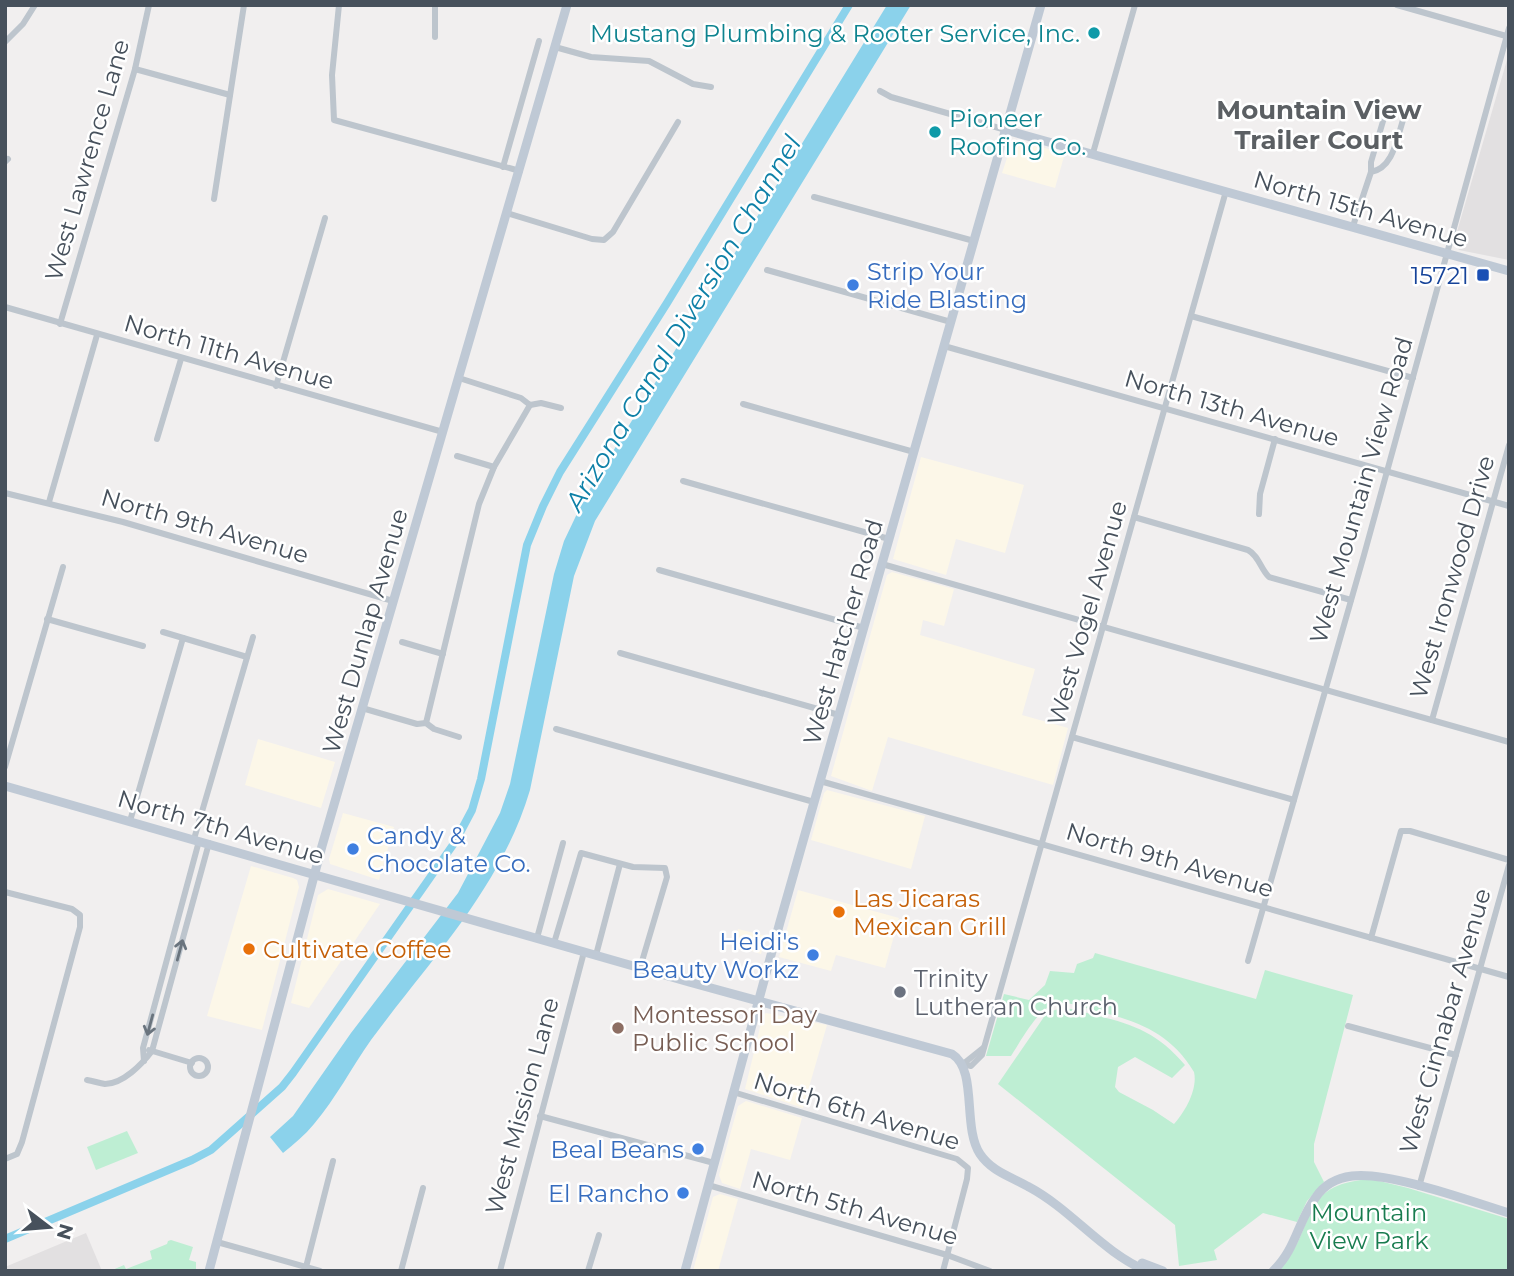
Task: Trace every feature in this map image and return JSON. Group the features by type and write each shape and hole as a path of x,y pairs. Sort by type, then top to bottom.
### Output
{"street":[{"path":"5,42 23,24 35,5"},
{"name":"West Lawrence Lane","path":"60,324 135,69 149,5"},
{"path":"214,199 244,5"},
{"path":"339,5 332,66 331,107 334,120 520,171"},
{"path":"435,5 435,37"},
{"name":"West Dunlap Avenue","path":"209,1271 315,873 567,5"},
{"name":"West Hatcher Road","path":"685,1271 758,1001 1041,5"},
{"path":"1093,153 1135,5"},
{"path":"1400,6 1506,36"},
{"name":"West Mountain View Road","path":"1248,961 1387,472 1509,28"},
{"path":"503,167 539,40"},
{"path":"555,47 591,57 649,61 693,84 711,88"},
{"path":"135,69 230,95"},
{"name":"North 15th Avenue","path":"880,91 891,97 1006,130 1509,271"},
{"path":"1353,226 1371,172 1370,162 1386,111 1391,108 1402,112 1404,117 1388,164 1380,171 1371,172"},
{"path":"507,213 592,239 604,240 613,232 678,122"},
{"name":"West Vogel Avenue","path":"963,1064 984,1046 1226,190"},
{"path":"814,197 974,241"},
{"path":"276,386 325,218"},
{"path":"767,270 951,322"},
{"name":"North 11th Avenue","path":"5,307 443,432"},
{"path":"1191,316 1413,378"},
{"path":"49,502 97,335"},
{"name":"North 13th Avenue","path":"944,346 1509,506"},
{"path":"157,439 181,359"},
{"path":"459,378 521,398 530,405 541,403 561,408"},
{"path":"743,404 914,452"},
{"path":"426,723 475,517 494,467 530,405"},
{"path":"1259,513 1260,494 1275,439"},
{"name":"West Ironwood Drive","path":"1432,719 1509,445"},
{"path":"457,456 494,467"},
{"path":"683,481 889,538"},
{"name":"North 9th Avenue","path":"5,493 49,502 393,601"},
{"path":"1134,517 1248,550 1254,553 1269,577 1351,600"},
{"path":"882,564 1509,742"},
{"path":"5,768 63,567"},
{"path":"659,570 864,628"},
{"path":"47,619 143,646"},
{"path":"163,632 247,657"},
{"path":"144,1061 143,1048 201,841 253,636"},
{"path":"130,821 183,638"},
{"path":"402,642 443,654"},
{"path":"620,653 839,715"},
{"path":"362,708 416,724 426,723 434,729 459,737"},
{"path":"556,729 814,802"},
{"path":"1072,737 1294,800"},
{"name":"North 9th Avenue","path":"820,781 1509,977"},
{"name":"North 7th Avenue","path":"5,786 640,968 945,1051 957,1056 963,1064"},
{"path":"1371,938 1401,831 1410,831 1509,860"},
{"path":"87,1080 110,1083 144,1061 152,1051 170,987 201,841"},
{"path":"537,938 563,843"},
{"path":"554,943 581,853 620,864 665,868 667,877 640,968"},
{"path":"596,955 620,864"},
{"name":"West Cinnabar Avenue","path":"1419,1187 1509,866"},
{"path":"5,892 72,909 80,915 80,927 22,1142 17,1154 5,1159"},
{"name":"West Mission Lane","path":"499,1271 584,952"},
{"path":"161,984 170,987"},
{"path":"1348,1026 1456,1055"},
{"path":"143,1048 192,1063"},
{"path":"963,1064 966,1072 969,1125 974,1142 987,1162 1000,1173 1053,1201 1109,1249 1147,1271"},
{"name":"North 6th Avenue","path":"733,1093 957,1159 968,1168 947,1255"},
{"path":"540,1116 714,1163"},
{"path":"306,1267 334,1161"},
{"path":"1273,1271 1288,1254 1311,1204 1329,1183 1343,1177 1370,1175 1509,1213"},
{"name":"North 5th Avenue","path":"708,1185 947,1255 990,1271"},
{"path":"401,1271 423,1188"},
{"path":"589,1271 599,1235"},
{"path":"217,1242 320,1271"},
{"path":"943,1271 947,1255"},
{"path":"1130,1261 1161,1270"}],"shaded area":[{"path":"1509,53 1509,260 1459,250 1454,242"},
{"path":"1013,140 1065,153 1055,188 1002,173"},
{"path":"921,457 1024,485 1005,553 956,539 946,575 893,559"},
{"path":"892,572 954,589 944,626 923,620 920,635 1035,669 1022,715 1068,728 1053,785 888,737 872,791 831,776 887,575"},
{"path":"258,739 335,762 321,808 245,785"},
{"path":"827,790 925,816 911,869 811,840"},
{"path":"343,813 394,827 379,880 330,864 329,859"},
{"path":"251,866 293,878 297,880 299,887 262,1030 207,1016"},
{"path":"328,889 380,904 309,1008 291,1003 318,895"},
{"path":"798,890 899,918 885,968 836,955 831,971 779,957"},
{"path":"738,929 766,936 761,954 733,945"},
{"path":"766,1013 827,1025 803,1108 745,1089 763,1015"},
{"path":"746,1101 802,1118 790,1160 751,1149 740,1189 722,1183 719,1175 738,1106"},
{"path":"720,1194 738,1199 718,1271 693,1271 713,1197"},
{"path":"86,1233 102,1271 5,1271 5,1267"}],"green space":[{"path":"1095,953 1256,999 1265,970 1353,995 1314,1144 1314,1162 1324,1182 1307,1201 1297,1222 1263,1213 1214,1250 1217,1260 1179,1266 1175,1225 998,1084 1046,1014 1058,1009 1075,1010 1133,1026 1155,1037 1175,1054 1185,1065 1172,1078 1135,1057 1118,1067 1115,1087 1119,1092 1174,1124 1178,1119 1192,1093 1194,1072 1173,1046 1161,1037 1149,1029 1120,1018 1071,1004 1052,1005 1035,1020 1011,1056 986,1056 1004,994 1029,1000 1045,985 1050,971 1074,973 1077,964 1093,958"},
{"path":"127,1131 138,1153 96,1170 87,1147"},
{"name":"Mountain View Park","path":"1371,1179 1509,1219 1509,1271 1278,1271 1291,1255 1319,1199 1330,1190 1347,1183"},
{"path":"171,1240 193,1247 189,1260 196,1262 196,1271 110,1271 124,1265 126,1269 152,1259 150,1251"}],"water":[{"path":"887,5 911,5 595,521 574,576 530,790 501,859 462,922 371,1040 322,1114 307,1132 283,1153 270,1137 293,1116 351,1033 458,893 500,813 510,784 554,574 564,541 585,497"}],"waterway":[{"name":"Arizona Canal Diversion Channel","path":"5,1239 211,1150 282,1087 455,842 472,810 481,779 527,545 543,506 560,472 849,5"}],"place":[{"name":"Mustang Plumbing & Rooter Service, Inc.","path":"1094,33"},
{"name":"Pioneer Roofing Co.","path":"935,132"},
{"name":"15721","path":"1483,275"},
{"name":"Strip Your Ride Blasting","path":"853,285"},
{"name":"Candy & Chocolate Co.","path":"353,849"},
{"name":"Las Jicaras Mexican Grill","path":"839,912"},
{"name":"Cultivate Coffee","path":"249,949"},
{"name":"Heidi's Beauty Workz","path":"813,955"},
{"name":"Trinity Lutheran Church","path":"900,992"},
{"name":"Montessori Day Public School","path":"618,1028"},
{"name":"Beal Beans","path":"698,1149"},
{"name":"El Rancho","path":"683,1193"}],"district":[{"name":"Mountain View Trailer Court","path":"1319,125"}]}
